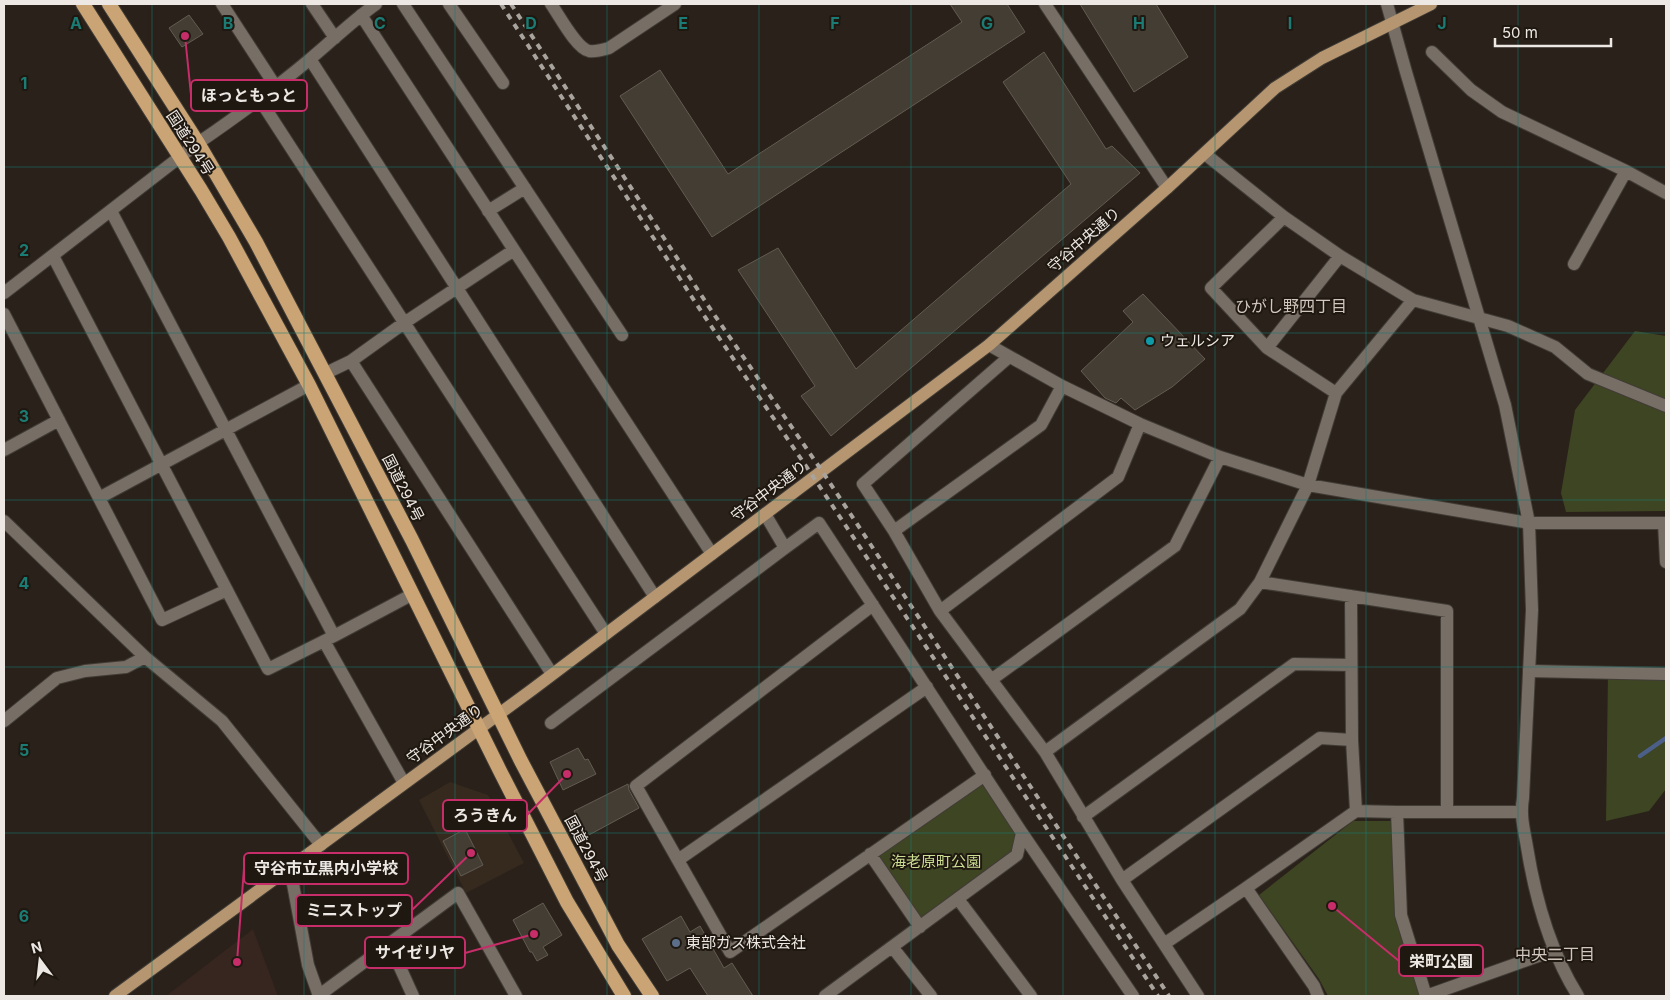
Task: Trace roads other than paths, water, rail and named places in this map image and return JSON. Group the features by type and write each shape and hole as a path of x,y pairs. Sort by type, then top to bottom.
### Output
{"highway":[{"name":"国道294号","path":"83,4 229,237 309,385 567,902 624,996"},
{"name":"国道294号","path":"109,4 198,143 252,234 412,540 498,715 618,945 652,996"}],"main road":[{"name":"守谷中央通り","path":"115,996 480,729 989,345 1205,154 1275,88 1322,58 1431,4"}],"street":[{"path":"222,4 276,87"},
{"path":"312,4 335,38"},
{"path":"403,4 622,335"},
{"path":"449,4 503,83"},
{"path":"551,4 578,44 587,50 598,51 609,48 675,4"},
{"path":"1045,4 1167,188"},
{"path":"1387,4 1505,405 1529,523 1532,610 1521,812 1533,883 1556,950 1578,996"},
{"path":"4,293 198,143 260,100 335,38 367,8 488,211 712,554"},
{"path":"1432,52 1471,90 1502,112 1626,171 1666,193"},
{"path":"310,59 655,597"},
{"path":"260,100 606,634"},
{"path":"1205,154 1284,217 1340,256 1413,300 1508,326 1555,347 1588,374 1666,406"},
{"path":"1574,264 1626,171"},
{"path":"488,211 525,188"},
{"path":"111,211 225,430 404,784"},
{"path":"1284,217 1210,288 1267,348 1336,392"},
{"path":"326,373 351,361 404,322 514,250"},
{"path":"53,256 268,669 413,594"},
{"path":"1267,348 1340,256"},
{"path":"1045,752 1240,608 1260,582 1308,484 1336,392 1413,300"},
{"path":"4,314 162,620 227,590"},
{"path":"989,345 1062,386 1140,424 1220,457 1308,484 1529,523 1665,523 1666,562"},
{"path":"1009,357 863,484 894,531 940,611 1045,752 1122,880 1198,996"},
{"path":"351,361 552,674"},
{"path":"99,498 309,385"},
{"path":"894,531 1041,425 1062,386"},
{"path":"4,450 59,420"},
{"path":"940,611 1118,477 1140,424"},
{"path":"991,680 1175,546 1220,457"},
{"path":"765,514 785,548"},
{"path":"4,521 145,657 222,721 321,845"},
{"path":"551,723 819,523 984,776 1133,996"},
{"path":"1260,582 1447,611 1447,812"},
{"path":"1351,596 1352,740 1356,811"},
{"path":"873,606 636,786 730,952 984,776"},
{"path":"4,721 57,678 85,670 126,667 145,657"},
{"path":"1084,817 1294,664 1351,665"},
{"path":"1529,671 1666,674"},
{"path":"678,860 926,687"},
{"path":"1122,880 1320,738 1352,740"},
{"path":"1164,944 1356,811 1521,812"},
{"path":"1397,812 1401,915 1426,996 1556,950"},
{"path":"825,996 1017,855 1022,833"},
{"path":"870,854 920,928"},
{"path":"290,868 308,965 319,996 458,893 516,996"},
{"path":"1246,888 1314,986 1318,996"},
{"path":"958,899 1031,996"},
{"path":"389,943 413,996"},
{"path":"892,948 931,996"}],"waterway":[{"path":"1640,756 1666,738"}],"railway":[{"path":"501,4 703,314 1158,996"},
{"path":"511,4 711,310 822,471 1169,996"}],"place":[{"name":"ほっともっと","path":"185,36"},
{"name":"ウェルシア","path":"1150,341"},
{"name":"ろうきん","path":"567,774"},
{"name":"ミニストップ","path":"471,853"},
{"name":"栄町公園","path":"1332,906"},
{"name":"サイゼリヤ","path":"534,934"},
{"name":"東部ガス株式会社","path":"676,943"},
{"name":"守谷市立黒内小学校","path":"237,962"}],"district":[{"name":"ひがし野四丁目","path":"1291,306"},
{"name":"中央二丁目","path":"1555,954"}],"park label":[{"name":"海老原町公園","path":"936,862"}]}
